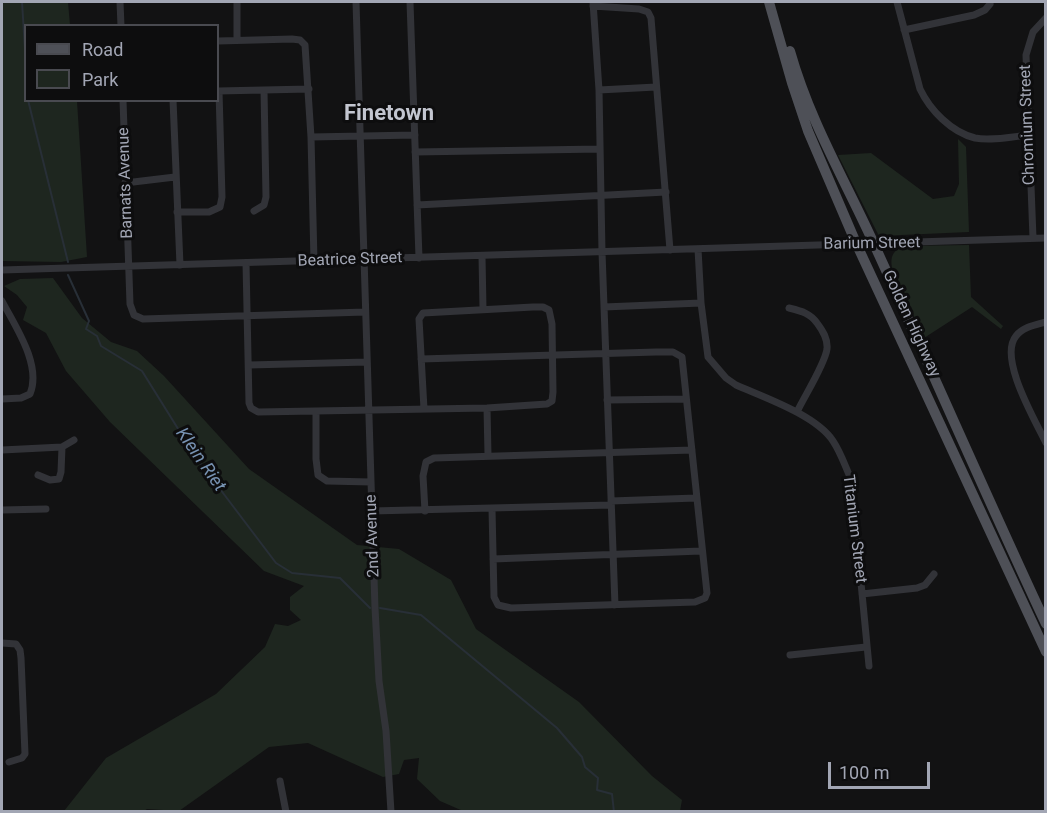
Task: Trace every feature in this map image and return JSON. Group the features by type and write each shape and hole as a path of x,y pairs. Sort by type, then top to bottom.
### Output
{"main road":[{"name":"Golden Highway","path":"769,2 805,121 856,243 1046,652"},
{"name":"Golden Highway","path":"776,2 802,89 821,139 874,244 1046,624"}],"street":[{"path":"120,2 121,24"},
{"path":"237,2 237,40"},
{"name":"2nd Avenue","path":"356,2 378,666 386,718 391,812"},
{"path":"410,2 419,258"},
{"path":"897,2 920,89 926,102 947,123 976,138 1028,135"},
{"path":"615,605 598,90 593,4 639,9 650,14 670,250"},
{"path":"904,30 980,13 990,4"},
{"name":"Chromium Street","path":"1033,238 1026,56 1033,32 1046,18"},
{"path":"219,41 292,39 303,42 306,50 309,89 314,261"},
{"path":"598,90 656,87"},
{"path":"219,91 309,89"},
{"path":"254,212 264,205 266,198 264,90"},
{"name":"Barnats Avenue","path":"123,102 130,304 134,315 139,318 247,317"},
{"path":"173,102 180,265"},
{"path":"177,212 209,212 220,207 222,197 218,102"},
{"path":"311,137 414,135"},
{"path":"415,152 600,149"},
{"path":"125,183 175,177"},
{"path":"417,205 666,192"},
{"name":"Barium Street","path":"698,249 1046,238"},
{"name":"Beatrice Street","path":"2,270 698,249"},
{"name":"Titanium Street","path":"698,249 701,303 708,357 717,369 736,385 810,420 832,438 841,455 850,479 869,666"},
{"path":"482,256 483,309"},
{"path":"246,263 249,403 251,408 258,412 487,408 550,403 553,392 553,356 551,315 546,308 423,313 419,319 424,409"},
{"path":"2,301 27,349 33,382 30,394 21,398 2,399"},
{"path":"604,307 701,303"},
{"path":"789,308 803,311 814,319 824,332 827,343 824,358 796,412"},
{"path":"247,317 365,312"},
{"path":"1046,322 1021,331 1013,339 1011,349 1017,380 1046,443"},
{"path":"421,359 606,355 663,351 680,354 683,360 707,593 702,600 615,605 504,607 498,605 494,597 492,509"},
{"path":"249,365 367,362"},
{"path":"607,400 686,399"},
{"path":"487,408 488,456"},
{"path":"316,412 318,475 327,481 371,482"},
{"path":"2,450 62,447 74,440"},
{"path":"38,475 50,480 59,479 62,447"},
{"path":"425,511 423,476 426,462 434,458 692,450"},
{"path":"372,511 492,509 696,498"},
{"path":"2,510 46,509"},
{"path":"493,559 701,551"},
{"path":"862,594 917,588 925,585 934,574"},
{"path":"2,643 16,644 21,658 25,754 22,758 9,762"},
{"path":"790,655 866,647"},
{"path":"280,781 286,812"}],"green space":[{"path":"2,2 68,2 70,24 24,24 24,102 77,102 87,257 61,262 2,261"},
{"path":"958,139 966,147 969,232 879,236 838,155 871,153 933,199 954,196 959,184"},
{"path":"969,245 971,297 1003,326 1001,329 972,307 924,338 892,268 893,254 905,246"},
{"path":"53,278 82,318 111,342 137,351 164,376 249,469 357,545 399,549 451,580 476,629 579,702 652,776 682,800 680,811 463,811 440,801 417,779 419,758 404,760 399,774 383,777 308,743 269,747 179,811 147,809 142,812 64,811 106,758 216,694 265,647 275,624 288,626 301,620 290,610 290,597 304,586 264,571 110,422 66,371 46,333 23,320 27,307 17,295 4,286 20,279"}],"waterway":[{"name":"Klein Riet","path":"22,2 24,34"},
{"name":"Klein Riet","path":"28,102 68,262"},
{"name":"Klein Riet","path":"68,275 89,321 86,329 97,336 101,346 142,371 195,456 276,563 292,573 340,578 370,608"},
{"name":"Klein Riet","path":"380,608 421,615 557,728 582,757 585,767 598,778 597,790 612,794 614,812"}],"district":[{"name":"Finetown","path":"389,114"}]}
